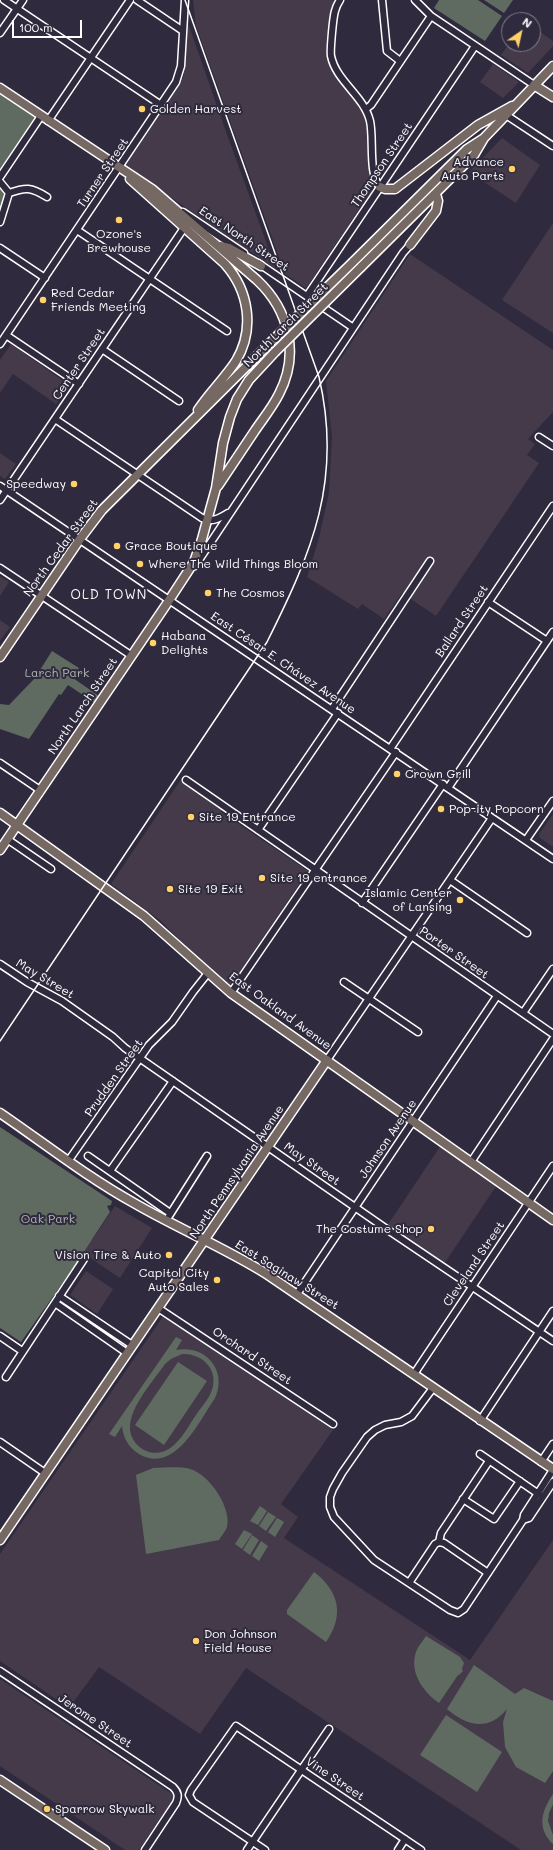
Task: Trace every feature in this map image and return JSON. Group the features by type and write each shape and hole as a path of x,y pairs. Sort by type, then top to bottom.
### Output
{"main road":[{"name":"North Larch Street","path":"0,850 186,576 198,551 216,488 225,436 238,399 254,374 474,155 484,138 553,66"},
{"path":"534,85 553,97"},
{"name":"East North Street","path":"0,88 121,170 143,183 168,202"},
{"path":"380,187 390,190 401,185 478,125 518,102"},
{"name":"North Larch Street","path":"186,427 467,148 484,138"},
{"name":"East North Street","path":"121,170 187,226"},
{"path":"410,245 436,211 438,201 436,194"},
{"path":"168,202 187,226 234,274 243,293 248,320 243,345 235,362 186,427"},
{"path":"187,226 217,245 257,280 272,296 286,324 290,354 286,376 279,394 216,488"},
{"path":"217,245 227,247 261,266"},
{"name":"North Cedar Street","path":"0,657 80,539 102,510 186,427"},
{"name":"East Oakland Avenue","path":"0,813 144,916 231,993 553,1220"},
{"name":"North Pennsylvania Avenue","path":"0,1540 132,1345 269,1148 327,1060"},
{"name":"East Saginaw Street","path":"0,1113 107,1187 167,1221 238,1256 297,1294 553,1470"},
{"path":"0,1780 105,1850"}],"street":[{"path":"4,0 161,105"},
{"path":"0,33 23,0"},
{"path":"48,121 130,0"},
{"path":"137,0 183,31"},
{"name":"Turner Street","path":"0,344 77,230 121,170 179,76 185,0"},
{"path":"340,0 334,13 331,56 337,70 366,109 371,127 374,175 380,187"},
{"path":"382,0 387,51 400,61"},
{"path":"415,0 431,16 534,85"},
{"path":"366,109 371,105 431,16"},
{"name":"Thompson Street","path":"307,296 475,46"},
{"path":"506,115 553,146"},
{"path":"0,177 41,116"},
{"path":"0,182 9,193"},
{"path":"9,193 28,188 34,189 47,197"},
{"path":"0,222 9,193"},
{"name":"East North Street","path":"168,202 352,327"},
{"name":"Center Street","path":"0,500 149,279 187,226"},
{"path":"77,230 227,332"},
{"name":"North Larch Street","path":"186,576 200,558 352,327 410,245"},
{"path":"0,248 45,278"},
{"path":"6,335 79,384"},
{"path":"102,349 179,401"},
{"path":"55,419 137,475 207,520 219,518 229,512"},
{"path":"539,437 553,446"},
{"name":"East César E. Chávez Avenue","path":"0,486 553,859"},
{"name":"Ballard Street","path":"231,993 315,870 488,602 553,506"},
{"path":"332,709 430,561"},
{"path":"0,568 132,656"},
{"path":"488,602 546,641"},
{"path":"362,903 446,786 553,632"},
{"path":"258,830 338,713"},
{"path":"0,763 40,790"},
{"name":"Porter Street","path":"186,780 553,1034"},
{"path":"526,840 553,801"},
{"name":"North Pennsylvania Avenue","path":"327,1060 492,818"},
{"path":"7,839 51,870"},
{"path":"450,880 527,933"},
{"name":"May Street","path":"0,964 27,982 62,1001 140,1058 269,1148 553,1341"},
{"path":"523,1013 553,969"},
{"name":"Prudden Street","path":"69,1160 149,1045 172,1022 208,973"},
{"path":"344,982 418,1032"},
{"name":"Johnson Avenue","path":"297,1294 497,996"},
{"path":"471,1162 553,1039"},
{"path":"110,1171 173,1081"},
{"path":"88,1156 170,1213"},
{"path":"167,1221 170,1213 206,1156"},
{"name":"Cleveland Street","path":"414,1374 553,1166"},
{"path":"6,1377 86,1256"},
{"path":"59,1296 132,1345"},
{"path":"55,1303 127,1353"},
{"name":"Orchard Street","path":"158,1308 333,1424"},
{"path":"480,1421 553,1311"},
{"path":"0,1336 22,1351"},
{"path":"433,1388 412,1416 401,1422 385,1425 375,1430 367,1437 342,1473 330,1497 330,1507 334,1517 374,1560 452,1612 458,1613 464,1609 523,1520 524,1515 553,1482"},
{"path":"0,1442 45,1473"},
{"path":"541,1462 553,1444"},
{"path":"480,1454 540,1495"},
{"path":"409,1583 435,1544 439,1542 441,1533 489,1461"},
{"path":"540,1495 553,1470"},
{"path":"463,1500 494,1519 520,1481"},
{"path":"439,1542 444,1543 488,1573"},
{"name":"Jerome Street","path":"0,1671 177,1791 178,1797 176,1803 145,1850"},
{"name":"Vine Street","path":"253,1842 193,1802 189,1795 190,1791 236,1726 421,1850"},
{"path":"247,1850 330,1730"},
{"path":"398,1850 405,1839"},
{"path":"253,1842 265,1850"}],"shaded area":[{"path":"193,0 332,0 335,2 332,6 327,48 329,61 332,68 360,105 365,115 372,191 306,288 285,274 196,26"},
{"path":"187,20 276,269 125,166 181,82 184,75"},
{"path":"541,33 553,41 553,46 528,73 501,55 503,52 541,52"},
{"path":"493,64 519,82 503,98 480,82"},
{"path":"502,138 540,165 516,203 469,172"},
{"path":"553,223 553,333 502,300"},
{"path":"410,254 553,350 553,412 528,439 535,444 527,455 539,463 436,616 402,593 384,619 362,604 358,609 307,577 319,538 329,492 332,437 326,381"},
{"path":"11,344 69,385 56,404 13,374 0,393 0,360"},
{"path":"0,453 16,464 5,479 0,476"},
{"path":"0,576 9,582 0,596"},
{"path":"0,620 10,627 0,641"},
{"path":"184,775 226,803 221,812 308,871 231,985 196,956 161,921 111,884"},
{"path":"553,814 553,847 540,838 539,834"},
{"path":"441,1145 497,1185 444,1264 387,1226"},
{"path":"115,1206 152,1228 120,1278 84,1254 82,1250 89,1241 92,1240"},
{"path":"86,1271 113,1289 97,1314 70,1295"},
{"path":"164,1315 333,1430 281,1504 298,1517 284,1538 470,1660 553,1540 553,1850 521,1850 246,1668 200,1734 99,1667 69,1708 0,1661 0,1554"},
{"path":"0,1679 175,1796 139,1850 125,1850 0,1766"}],"green space":[{"path":"439,0 478,0 501,15 501,17 485,41 434,8"},
{"path":"484,0 513,0 505,12"},
{"path":"0,93 36,118 0,173"},
{"path":"0,186 5,193 0,211"},
{"name":"Larch Park","path":"52,651 79,668 73,678 99,696 95,703 68,685 61,695 59,694 29,739 0,729 0,704 9,705 35,678"},
{"name":"Oak Park","path":"0,1127 112,1201 111,1205 107,1206 110,1212 74,1267 21,1342 0,1328"},
{"path":"176,1337 182,1340 176,1350 187,1349 196,1351 205,1355 211,1361 216,1369 218,1378 218,1388 215,1398 193,1431 175,1452 164,1457 152,1459 139,1454 129,1446 125,1439 122,1426 115,1437 109,1434","holes":["182,1354 189,1354 206,1362 210,1367 214,1379 210,1394 183,1435 172,1447 157,1453 146,1451 136,1443 130,1430 134,1411 139,1400 165,1364 171,1359"]},
{"path":"178,1362 207,1381 164,1445 135,1425"},
{"path":"176,1467 190,1469 197,1472 211,1485 218,1493 228,1519 227,1527 219,1540 146,1554 136,1475 153,1468"},
{"path":"260,1506 267,1511 258,1525 250,1521"},
{"path":"268,1512 276,1517 266,1531 259,1526"},
{"path":"277,1518 284,1522 275,1537 268,1532"},
{"path":"244,1530 252,1534 242,1549 235,1544"},
{"path":"252,1535 259,1540 250,1555 243,1550"},
{"path":"261,1541 268,1546 259,1561 252,1556"},
{"path":"314,1572 329,1587 334,1595 336,1604 336,1622 326,1642 287,1614 287,1610"},
{"path":"426,1636 460,1657 464,1663 462,1669 463,1671 458,1675 439,1703 423,1687 414,1667 416,1652"},
{"path":"474,1665 515,1694 524,1688 553,1701 553,1771 545,1783 516,1767 505,1747 503,1722 507,1709 492,1721 485,1724 477,1724 470,1723 462,1719 447,1709"},
{"path":"446,1715 502,1752 477,1792 420,1755"},
{"path":"553,1794 553,1804 549,1813 548,1821 553,1835 553,1844 544,1832 542,1819 546,1806"}],"railway":[{"path":"0,1041 267,642 310,546 319,514 325,482 327,449 326,414 319,377 185,0"}],"place":[{"name":"Golden Harvest","path":"142,109"},
{"name":"Advance Auto Parts","path":"512,169"},
{"name":"Ozone's Brewhouse","path":"119,220"},
{"name":"Red Cedar Friends Meeting","path":"43,300"},
{"name":"Speedway","path":"74,484"},
{"name":"Grace Boutique","path":"117,546"},
{"name":"Where The Wild Things Bloom","path":"140,564"},
{"name":"The Cosmos","path":"208,593"},
{"name":"Habana Delights","path":"153,643"},
{"name":"Crown Grill","path":"397,774"},
{"name":"Pop-ity Popcorn","path":"441,809"},
{"name":"Site 19 Entrance","path":"191,817"},
{"name":"Site 19 entrance","path":"262,878"},
{"name":"Site 19 Exit","path":"170,889"},
{"name":"Islamic Center of Lansing","path":"460,900"},
{"name":"The Costume Shop","path":"431,1229"},
{"name":"Vision Tire & Auto","path":"169,1255"},
{"name":"Capitol City Auto Sales","path":"217,1280"},
{"name":"Don Johnson Field House","path":"196,1641"},
{"name":"Sparrow Skywalk","path":"47,1809"}],"district":[{"name":"OLD TOWN","path":"109,595"}]}
